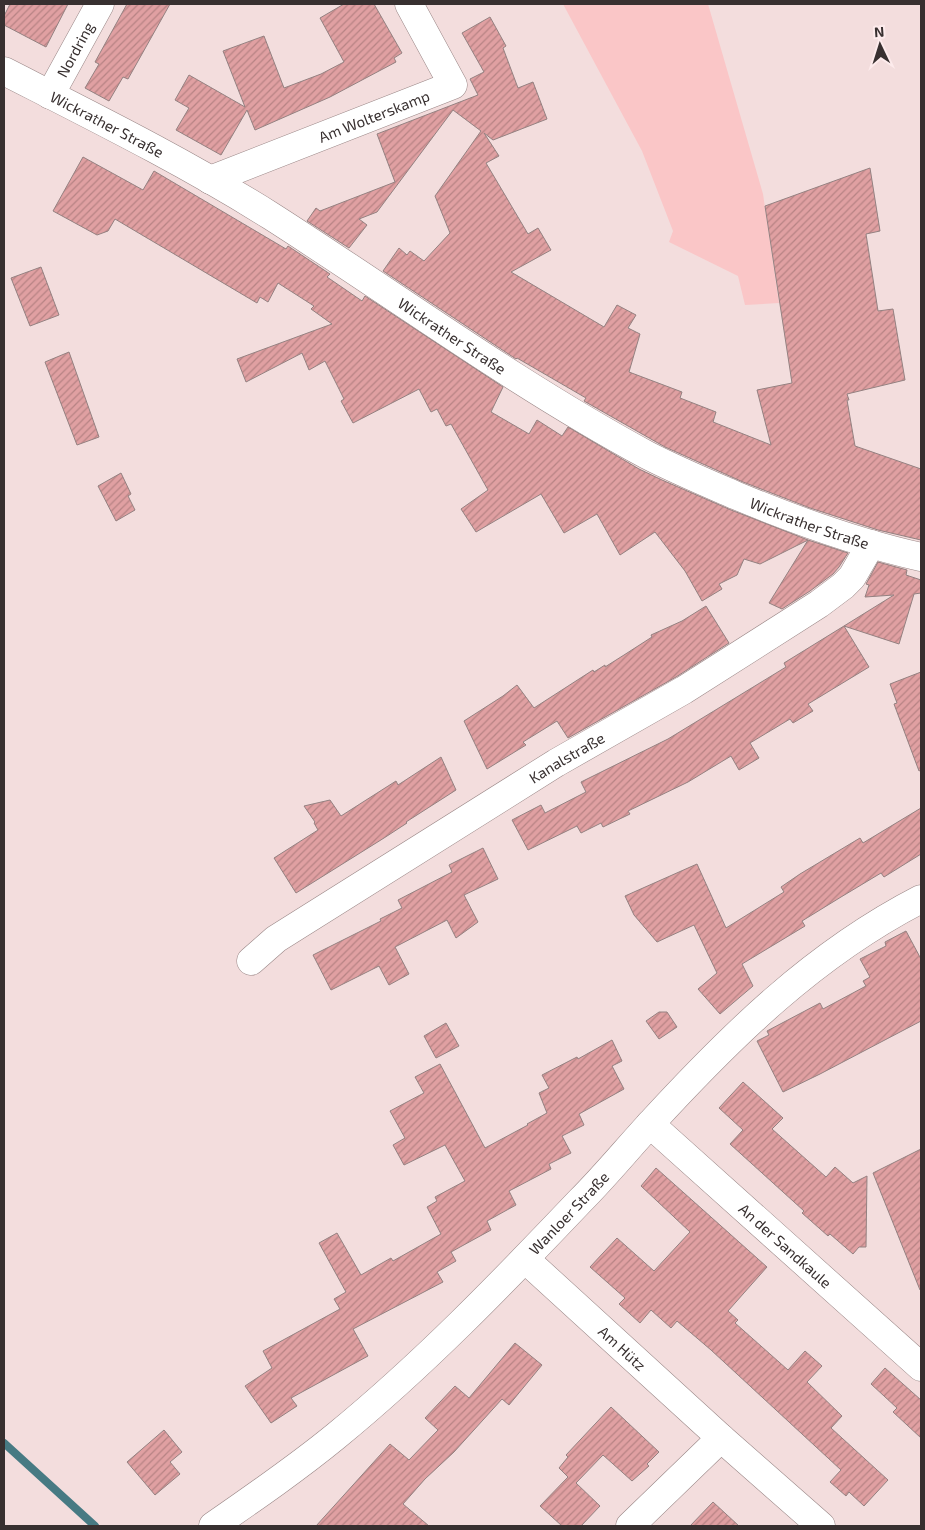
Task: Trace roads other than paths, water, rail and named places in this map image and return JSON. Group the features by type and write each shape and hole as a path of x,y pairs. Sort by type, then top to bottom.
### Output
{"street":[{"name":"Nordring","path":"50,94 100,4"},
{"name":"Am Wolterskamp","path":"210,180 453,85 409,4"},
{"name":"Wickrather Straße","path":"4,71 210,180 271,217 536,390 648,456 769,509 871,544 921,557"},
{"name":"Kanalstraße","path":"251,961 276,939 556,763 684,690 819,604 852,577 871,544"},
{"name":"Wanloer Straße","path":"213,1526 287,1474 336,1436 426,1357 525,1259 726,1044 794,982 850,940 921,899"},
{"name":"An der Sandkaule","path":"650,1124 921,1366"},
{"name":"Am Hütz","path":"525,1259 721,1438 821,1526"},
{"path":"630,1526 721,1438"}],"waterway":[{"path":"4,1443 95,1526"}]}
